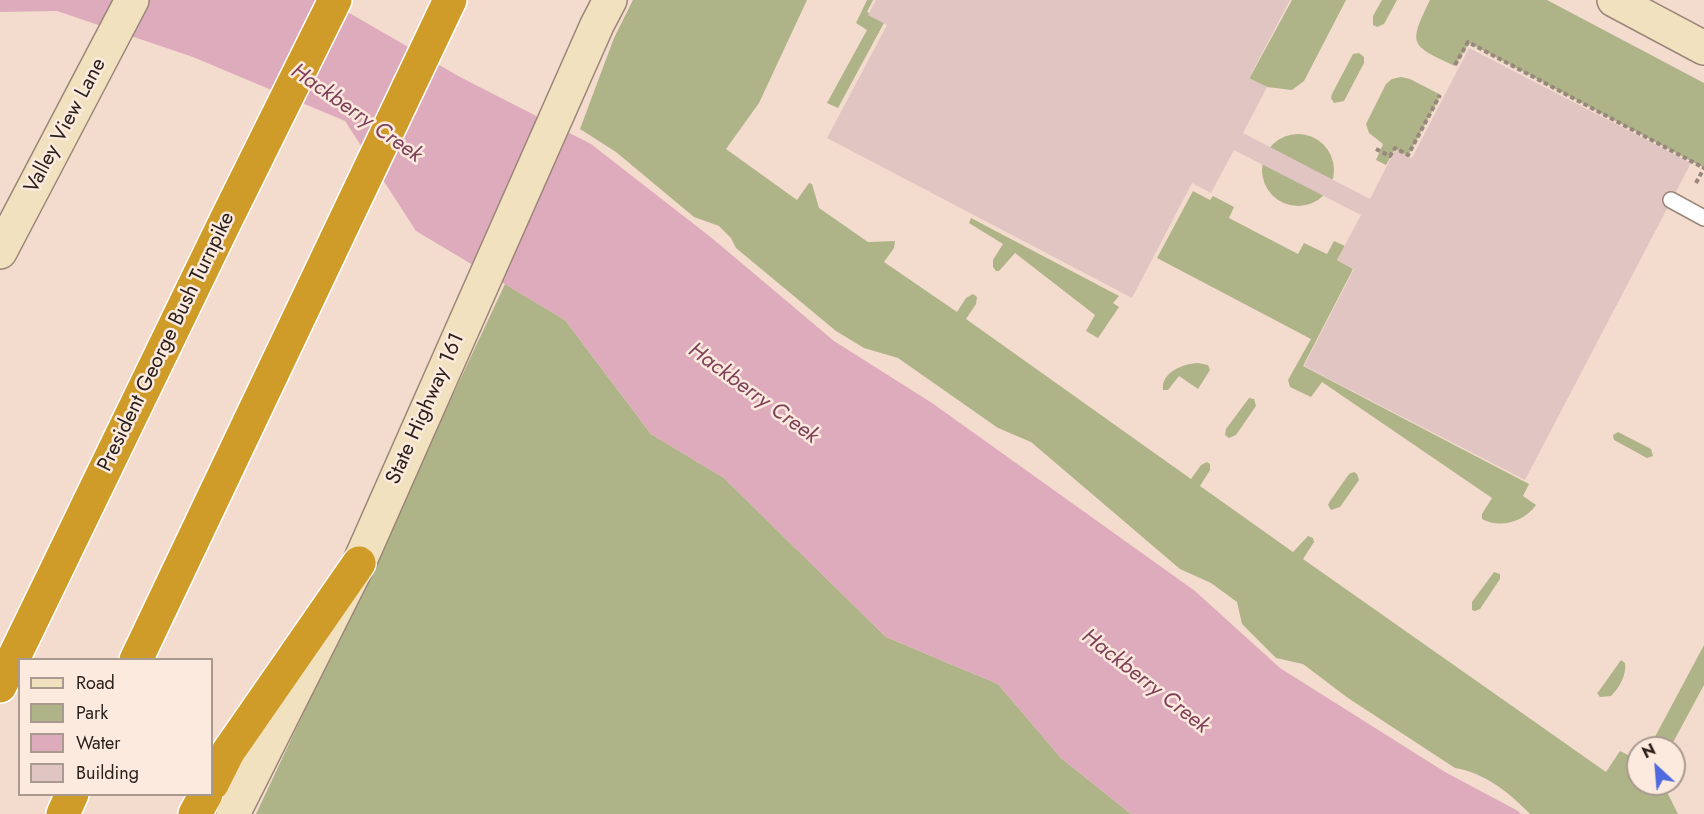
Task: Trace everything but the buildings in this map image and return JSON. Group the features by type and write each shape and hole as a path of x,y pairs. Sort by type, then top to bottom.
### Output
{"highway":[{"name":"President George Bush Turnpike","path":"0,686 335,0"},
{"path":"137,658 450,0"},
{"path":"213,782 228,752 359,563"},
{"path":"63,814 72,796"},
{"path":"195,814 205,796"}],"main road":[{"name":"Valley View Lane","path":"0,252 13,207 75,108 132,0"},
{"path":"1614,0 1704,48"},
{"name":"State Highway 161","path":"233,814 359,563 461,329 604,13"}],"lane":[{"path":"1671,200 1704,218"}],"path":[{"path":"1455,65 1468,42 1704,168 1696,183"},
{"path":"1376,149 1390,156 1395,148 1408,155 1440,95"}],"green space":[{"path":"633,0 807,0 759,103 726,149 797,200 809,183 812,184 819,208 868,242 895,241 894,248 884,262 957,312 966,298 973,294 977,297 976,304 966,319 1191,479 1201,465 1207,462 1210,464 1210,470 1200,486 1293,552 1308,536 1313,538 1314,542 1303,559 1606,772 1620,751 1626,754 1626,796 1669,796 1678,814 1530,814 1487,779 1455,768 1348,698 1303,664 1276,658 1242,624 1237,602 1211,583 1180,569 1031,442 998,428 898,358 864,348 836,331 736,248 731,238 719,226 694,217 616,152 580,129 614,38"},
{"path":"867,0 873,0 867,12 885,21 838,108 827,103 867,30 856,23"},
{"path":"1292,0 1346,0 1304,81 1292,90 1267,87 1249,79"},
{"path":"1382,0 1397,0 1384,24 1377,27 1373,25 1373,16"},
{"path":"1430,0 1547,0 1704,83 1704,168 1469,43 1455,66 1429,53 1417,42 1416,35"},
{"path":"1359,53 1364,57 1364,63 1344,101 1334,103 1331,98 1332,94 1353,54"},
{"path":"1401,77 1410,79 1441,95 1408,156 1395,149 1386,165 1376,160 1383,144 1369,133 1366,124 1386,84 1392,79"},
{"path":"1298,134 1318,140 1328,150 1334,170 1328,190 1318,200 1298,206 1278,200 1268,190 1262,170 1268,150 1278,140"},
{"path":"1193,191 1210,200 1213,196 1234,207 1229,218 1298,254 1304,243 1327,254 1334,241 1345,246 1337,260 1353,269 1303,366 1529,484 1523,496 1536,505 1531,511 1511,522 1496,523 1482,519 1482,514 1492,498 1322,382 1311,397 1290,387 1288,380 1311,339 1157,258"},
{"path":"971,218 1119,296 1113,303 1119,307 1098,338 1086,331 1095,315 1015,253 999,271 996,271 993,267 993,260 1003,244 969,223"},
{"path":"505,284 565,320 651,434 724,478 886,637 998,684 1061,758 1131,814 256,814"},
{"path":"1198,363 1208,365 1210,370 1198,389 1179,376 1168,390 1163,390 1166,378 1174,370"},
{"path":"1249,398 1254,399 1256,406 1236,435 1229,438 1225,435 1226,429"},
{"path":"1618,432 1651,449 1653,456 1647,458 1614,440 1613,435"},
{"path":"1354,472 1359,480 1340,507 1331,510 1328,505 1330,501 1349,474"},
{"path":"1494,572 1500,574 1500,579 1480,609 1472,610 1472,602"},
{"path":"1704,645 1704,685 1676,736 1655,736"},
{"path":"1621,660 1625,663 1624,677 1611,696 1600,697 1597,693"}],"water":[{"name":"Hackberry Creek","path":"0,0 327,0 460,77 591,144 713,239 834,341 932,403 1195,591 1280,668 1445,772 1521,814 1131,814 1061,758 998,684 886,637 724,478 651,434 565,320 416,231 345,121 193,57 57,11 0,12"}]}
